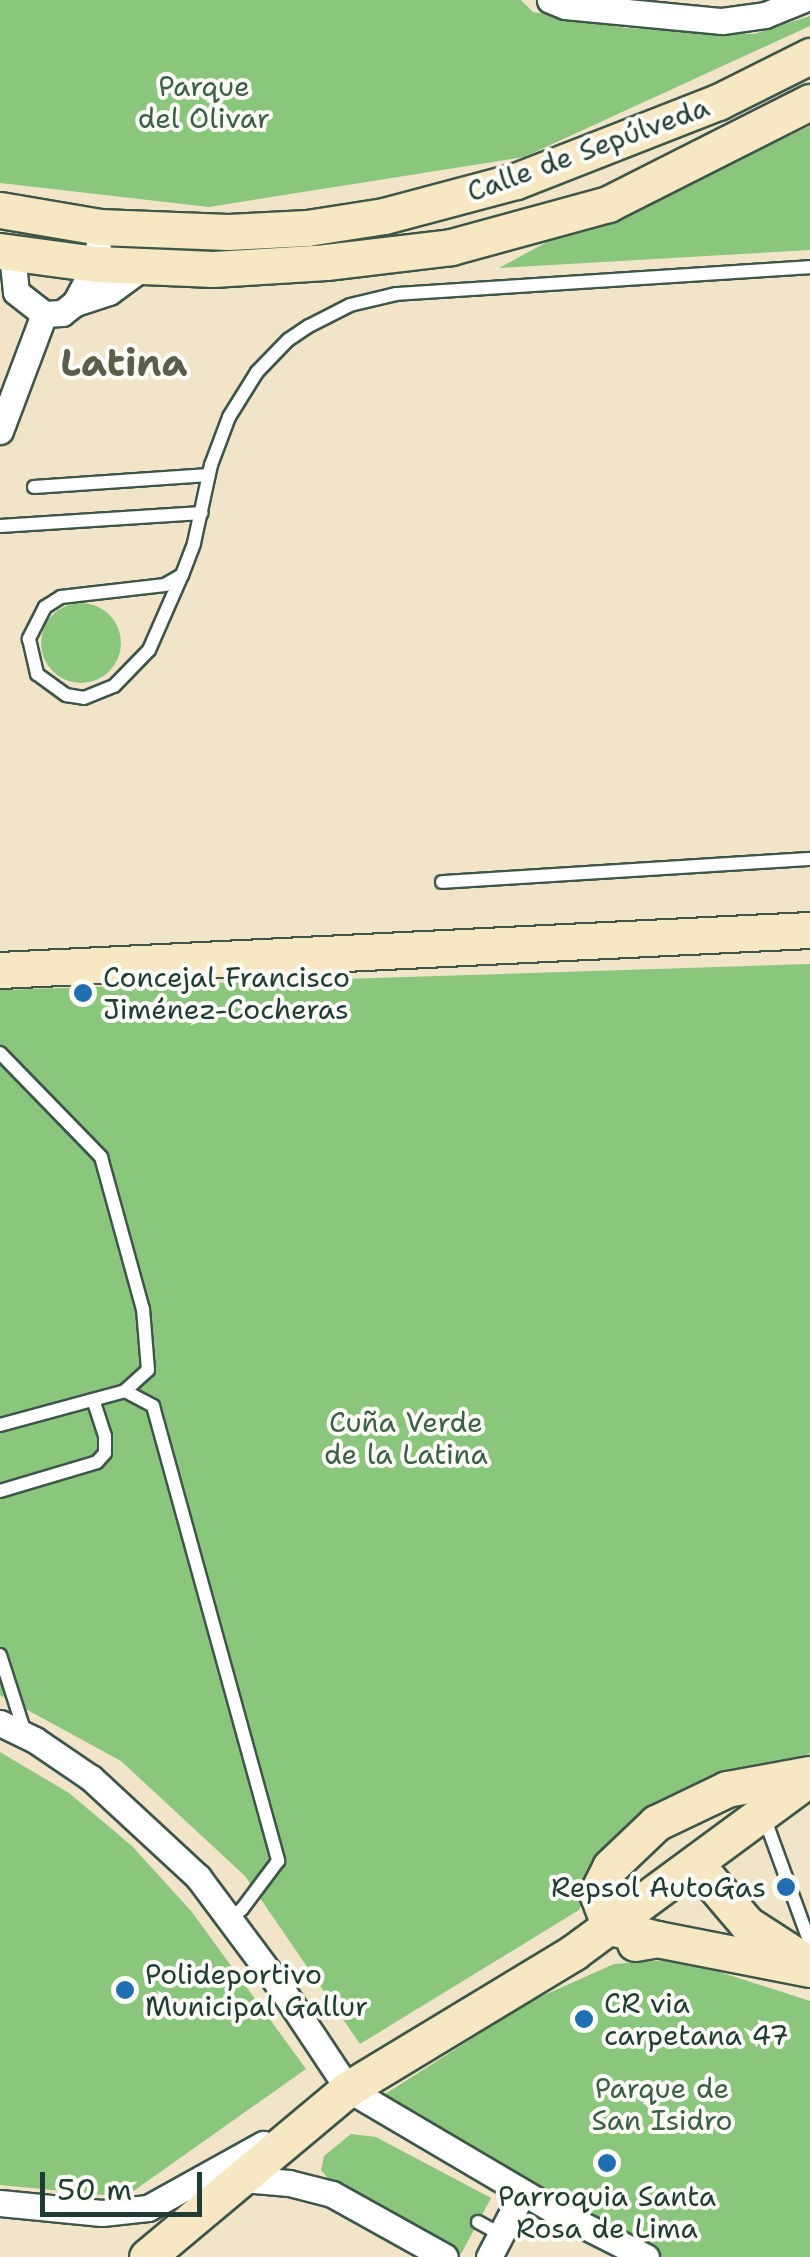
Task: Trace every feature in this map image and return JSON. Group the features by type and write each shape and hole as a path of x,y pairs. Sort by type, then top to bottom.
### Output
{"street":[{"path":"557,3 649,8 722,20 765,15 802,0"},
{"name":"Calle de Sepúlveda","path":"0,210 99,228 248,231 308,228 384,216 516,182 718,102 810,56"},
{"name":"Calle de Sepúlveda","path":"6,253 96,264 214,269 326,262 451,247 608,204 810,102"},
{"path":"99,228 81,238 20,233 6,253 16,292 44,314 62,313 76,303 109,292 143,267"},
{"path":"76,303 96,264 99,228"},
{"path":"0,431 44,314"},
{"path":"0,970 810,930"},
{"path":"8,1712 26,1736 91,1778 198,1877 348,2090 523,2192 646,2257"},
{"path":"148,2257 319,2111 574,1952 810,1776"},
{"path":"610,1926 597,1893 610,1867 656,1823 727,1789 810,1776"},
{"path":"696,1864 747,1924 810,1966"},
{"path":"610,1926 657,1939 810,1966"},
{"path":"574,1952 657,1939"},
{"path":"0,2203 102,2213 148,2208 319,2111"},
{"path":"242,2179 289,2183 332,2194 445,2257"},
{"path":"489,2238 523,2192"}],"lane":[{"path":"182,575 165,584 78,593 46,607 29,639 37,674 66,695 84,698 114,686 149,650 182,575 220,438 257,372 288,340 350,305 396,294 810,267"},
{"path":"34,487 210,475"},
{"path":"0,526 202,513"},
{"path":"442,882 810,859"},
{"path":"0,1054 101,1157 142,1309 148,1370 125,1391 0,1425"},
{"path":"125,1391 153,1406 278,1861 242,1909 229,1919"},
{"path":"0,1491 97,1462 105,1454 105,1436 93,1400"},
{"path":"0,1655 8,1712"},
{"path":"0,1694 8,1712"},
{"path":"763,1814 810,1943"}],"green space":[{"name":"Parque del Olivar","path":"0,0 521,0 533,12 626,28 754,34 810,16 810,26 524,157 209,207 0,183"},
{"path":"810,126 810,250 499,268 547,242 648,203"},
{"path":"81,603 96,606 109,615 118,628 118,658 109,671 96,680 81,683 66,680 53,671 44,658 41,643 44,628 53,615 66,606"},
{"name":"Cuña Verde de la Latina","path":"810,964 810,1753 609,1848 579,1910 360,2044 245,1876 121,1761 0,1695 0,990"},
{"name":"Polideportivo Municipal Gallur","path":"0,1752 69,1793 132,1846 192,1912 306,2069 125,2197 0,2185"},
{"name":"Parque de San Isidro","path":"679,1959 810,2001 810,2257 646,2257 371,2103 531,2001 614,1964"},
{"path":"351,2134 376,2137 491,2198 461,2254 333,2184 321,2170 324,2156"}],"place":[{"name":"Concejal Francisco Jiménez-Cocheras","path":"83,993"},
{"name":"Repsol AutoGas","path":"786,1887"},
{"name":"Polideportivo Municipal Gallur","path":"125,1990"},
{"name":"CR via carpetana 47","path":"584,2019"},
{"name":"Parroquia Santa Rosa de Lima","path":"607,2163"}],"district":[{"name":"Latina","path":"124,363"}]}
